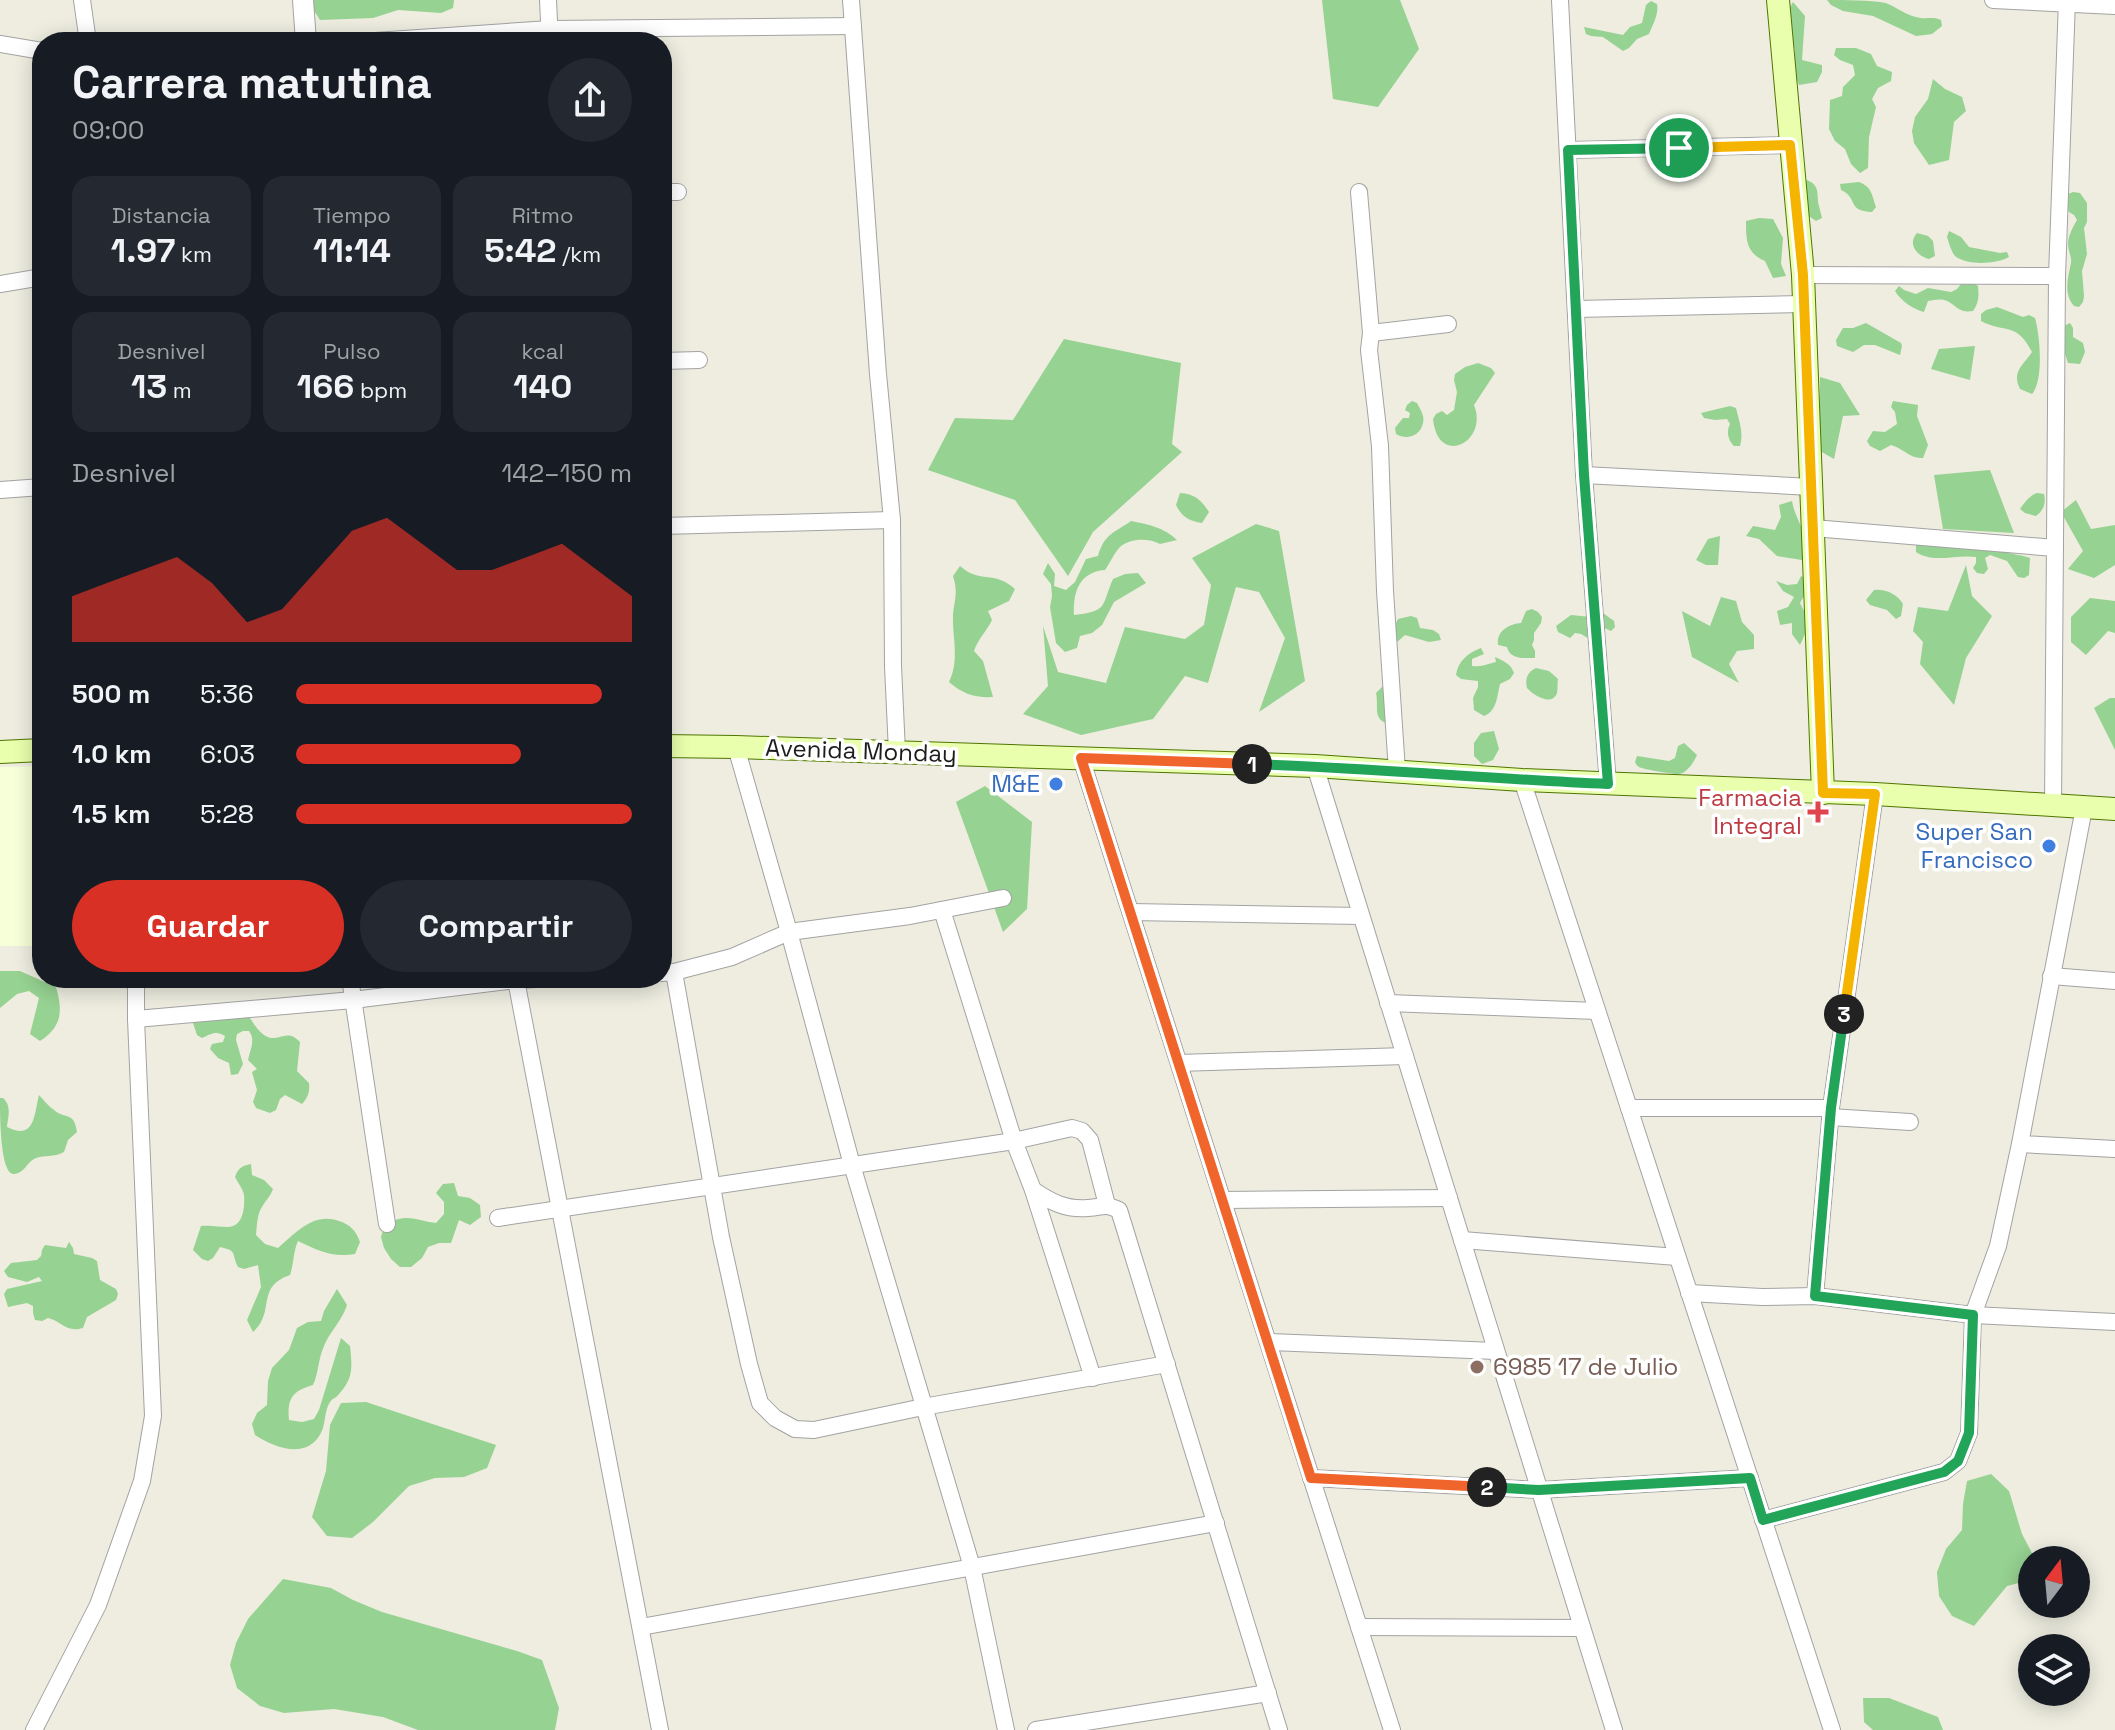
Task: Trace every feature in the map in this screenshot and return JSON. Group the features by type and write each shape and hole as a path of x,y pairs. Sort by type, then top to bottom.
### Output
{"main road":[{"path":"1778,0 1803,275 1823,793"},
{"name":"Avenida Monday","path":"672,746 1315,766 1522,780 1875,794 2115,809"},
{"path":"0,752 32,750"}],"street":[{"path":"82,0 87,32"},
{"path":"303,0 305,32"},
{"path":"548,0 550,32"},
{"path":"851,0 878,374 892,520 897,752"},
{"path":"1560,0 1584,475 1608,784"},
{"path":"1993,0 2115,6"},
{"path":"2053,806 2057,276 2067,2"},
{"path":"651,32 853,26"},
{"path":"0,44 32,49"},
{"path":"1568,150 1790,145"},
{"path":"1359,192 1371,333 1369,350 1380,446 1385,591 1397,771"},
{"path":"1803,275 2057,276"},
{"path":"0,284 32,279"},
{"path":"1576,309 1803,304"},
{"path":"1371,333 1448,324"},
{"path":"672,361 699,360"},
{"path":"1584,475 1811,487"},
{"path":"0,490 32,488"},
{"path":"672,526 892,520"},
{"path":"1813,528 2055,548"},
{"path":"736,747 852,1165 972,1567 1006,1730"},
{"path":"1081,758 1392,1730"},
{"path":"1315,766 1614,1730"},
{"path":"1522,780 1832,1730"},
{"path":"1815,1296 1831,1112 1875,794"},
{"path":"1763,1520 1944,1472 1958,1461 1969,1433 1973,1315 1998,1246 2084,808"},
{"path":"672,972 732,957 789,932 910,916 1003,898"},
{"path":"942,910 1014,1141 1033,1190 1093,1378"},
{"path":"1131,912 1361,916"},
{"path":"2051,976 2115,981"},
{"path":"34,1730 98,1605 142,1481 153,1416 136,988"},
{"path":"351,988 387,1224"},
{"path":"136,1019 451,988"},
{"path":"518,988 660,1730"},
{"path":"671,988 749,1364 760,1403 775,1418 795,1429 814,1430 923,1407 1167,1364"},
{"path":"1388,1003 1597,1011"},
{"path":"1179,1063 1405,1056"},
{"path":"1629,1108 1831,1112 1910,1122"},
{"path":"498,1218 1014,1141 1072,1128 1082,1131 1090,1140 1107,1205"},
{"path":"2020,1144 2115,1149"},
{"path":"1033,1190 1059,1205 1072,1208 1107,1205 1119,1210 1279,1730"},
{"path":"1223,1200 1449,1198"},
{"path":"1462,1240 1677,1257"},
{"path":"1689,1293 1815,1296 1973,1315 2115,1322"},
{"path":"1268,1342 1496,1351"},
{"path":"1311,1478 1539,1490 1750,1478"},
{"path":"641,1627 1216,1523"},
{"path":"1359,1627 1582,1628"},
{"path":"1036,1730 1268,1693"}],"shaded area":[{"path":"32,766 32,946 0,946 0,767"}],"green space":[{"path":"311,0 454,0 453,8 441,13 398,10 373,18 320,20"},
{"path":"1322,0 1400,0 1419,49 1378,107 1333,99"},
{"path":"1827,0 1886,3 1912,16 1941,20 1942,26 1932,34 1916,36 1873,16 1843,11"},
{"path":"1651,1 1657,4 1657,8 1649,34 1637,39 1629,48 1623,51 1603,37 1586,34 1584,27 1623,35 1630,27 1642,23 1646,5"},
{"path":"1793,2 1805,16 1802,60 1822,65 1817,82 1799,85 1794,71 1795,49 1787,33 1786,15"},
{"path":"1836,48 1856,48 1871,54 1877,66 1892,72 1891,81 1878,88 1872,99 1876,107 1869,137 1868,168 1860,173 1829,129 1830,100 1842,96 1843,87 1855,75 1853,65 1834,55"},
{"path":"1933,79 1962,97 1966,111 1954,122 1949,160 1929,165 1914,143 1912,131 1915,117 1928,99"},
{"path":"1807,180 1817,191 1822,218 1816,221 1806,214 1803,185"},
{"path":"1859,182 1867,186 1872,195 1876,207 1872,212 1856,207 1841,190 1840,184"},
{"path":"2073,192 2080,193 2087,203 2084,228 2087,254 2082,271 2084,296 2079,307 2074,306 2067,291 2071,261 2068,241 2077,220 2069,212 2064,199"},
{"path":"1773,219 1783,238 1781,264 1786,276 1773,278 1765,261 1754,254 1748,245 1746,221"},
{"path":"1949,231 1961,237 1969,247 2007,252 2009,257 1982,263 1960,259 1951,249 1947,237"},
{"path":"1917,233 1933,241 1935,256 1929,259 1917,252 1913,241"},
{"path":"1967,282 1978,286 1978,299 1973,311 1963,311 1938,300 1928,301 1924,312 1908,304 1895,291 1899,286 1916,294 1928,288 1951,292"},
{"path":"1997,307 2035,318 2040,368 2032,394 2020,389 2017,377 2032,352 2026,342 2015,332 1981,321 1981,314"},
{"path":"1866,323 1901,343 1900,355 1875,345 1864,345 1853,352 1837,346 1836,340 1843,328"},
{"path":"2070,323 2073,337 2083,343 2085,352 2080,364 2068,363 2062,344 2064,326"},
{"path":"1064,339 1181,363 1172,444 1182,452 1093,532 1068,576 1015,500 928,470 955,418 1013,420"},
{"path":"1975,346 1970,380 1931,369 1939,349"},
{"path":"1478,363 1495,373 1474,405 1477,418 1475,430 1469,439 1452,446 1444,443 1437,434 1433,419 1442,411 1447,415 1454,410 1457,392 1455,374"},
{"path":"1820,377 1840,383 1860,415 1843,416 1834,459 1820,451"},
{"path":"1412,401 1417,403 1423,415 1421,428 1412,436 1400,436 1395,428 1403,418 1409,418 1410,413 1405,410"},
{"path":"1893,401 1918,405 1917,416 1928,445 1923,458 1914,457 1891,445 1880,451 1867,441 1873,431 1885,432 1897,424 1891,407"},
{"path":"1730,406 1736,408 1740,422 1740,446 1734,446 1730,441 1727,419 1704,418 1701,413"},
{"path":"1990,470 2014,533 1943,529 1934,475"},
{"path":"1180,493 1194,496 1209,512 1202,523 1190,520 1181,513 1176,505"},
{"path":"2037,493 2045,497 2039,514 2036,516 2020,509 2030,497"},
{"path":"2076,500 2091,529 2115,525 2115,565 2094,578 2068,569 2083,551 2061,512"},
{"path":"1792,501 1804,536 1802,560 1777,556 1759,539 1746,536 1753,526 1775,530 1781,517 1779,505"},
{"path":"1131,521 1161,529 1177,540 1160,544 1145,540 1124,544 1105,570 1084,579 1077,591 1074,615 1099,609 1113,579 1138,573 1146,583 1114,602 1102,625 1092,633 1080,636 1077,648 1065,652 1056,643 1050,607 1051,584 1043,574 1048,563 1055,574 1054,586 1066,590 1075,582 1086,559 1098,556 1107,538"},
{"path":"1256,524 1279,531 1305,681 1259,712 1285,638 1259,592 1236,587 1208,683 1185,676 1153,719 1081,735 1023,714 1048,686 1043,626 1058,672 1106,683 1125,627 1185,639 1204,625 1211,585 1192,558"},
{"path":"1720,536 1718,565 1706,565 1696,560 1708,539"},
{"path":"1922,543 2027,557 2030,558 2029,575 2018,577 2007,561 1990,555 1985,558 1988,569 1984,574 1977,573 1973,568 1976,557 1923,556 1916,552 1916,545"},
{"path":"1966,565 1972,596 1992,616 1966,658 1954,705 1920,664 1923,642 1913,631 1918,607 1948,611"},
{"path":"960,566 974,575 1000,580 1015,589 1009,601 988,611 992,620 974,651 983,661 993,697 970,694 949,682 955,657 953,614 956,591 953,576"},
{"path":"1801,576 1812,582 1800,603 1810,623 1800,645 1792,634 1792,623 1780,625 1777,611 1788,607 1794,597 1783,591 1776,581 1787,585 1797,584"},
{"path":"1874,590 1887,591 1898,597 1903,604 1901,616 1896,619 1887,610 1870,605 1866,600"},
{"path":"1721,597 1736,601 1742,622 1754,635 1754,649 1737,651 1729,664 1739,683 1692,657 1682,611 1710,626"},
{"path":"2090,598 2115,601 2115,633 2108,631 2086,655 2071,642 2071,617"},
{"path":"1532,609 1542,617 1534,633 1532,645 1535,658 1514,656 1507,647 1498,645 1499,636 1508,627 1521,623 1526,611"},
{"path":"1603,613 1614,621 1615,627 1611,631 1600,626 1591,640 1581,634 1575,633 1570,638 1558,632 1556,626 1571,615 1591,617"},
{"path":"1417,618 1420,628 1433,630 1441,640 1429,642 1405,635 1396,643 1394,631 1398,619"},
{"path":"1481,648 1484,654 1472,659 1472,666 1496,662 1495,657 1509,665 1514,673 1500,684 1494,707 1484,716 1474,710 1473,698 1478,681 1461,679 1456,675 1464,658"},
{"path":"1536,668 1549,671 1558,679 1555,697 1547,699 1527,688 1527,676"},
{"path":"1384,685 1389,724 1380,719 1377,712 1376,693"},
{"path":"2115,698 2115,750 2094,708"},
{"path":"1494,731 1499,749 1493,760 1482,764 1474,756 1474,743 1481,733"},
{"path":"1684,743 1697,755 1682,773 1646,769 1638,767 1635,762 1637,756 1669,761 1675,758 1678,746"},
{"path":"985,786 1032,822 1027,909 1003,932 956,802"},
{"path":"0,971 20,971 32,976 32,988 56,988 60,1004 57,1024 40,1041 30,1034 39,998 29,991 17,994 0,1008"},
{"path":"244,1016 250,1018 265,1036 288,1035 300,1042 297,1071 309,1083 309,1092 302,1104 285,1095 276,1110 270,1113 256,1108 253,1102 257,1090 252,1072 257,1069 248,1060 252,1041 249,1031 237,1034 243,1064 238,1074 231,1075 229,1063 218,1058 210,1049 212,1044 223,1042 225,1036 216,1033 202,1038 197,1035 193,1023"},
{"path":"39,1095 58,1113 72,1118 77,1132 68,1140 64,1152 34,1159 21,1172 14,1174 9,1172 3,1154 0,1098 6,1101 8,1108 7,1127 23,1131 32,1124"},
{"path":"251,1164 252,1175 264,1180 273,1189 260,1210 258,1220 256,1235 265,1244 278,1248 298,1230 321,1219 339,1221 350,1227 360,1242 355,1254 339,1255 298,1241 290,1275 273,1286 264,1316 253,1332 247,1320 261,1287 258,1265 244,1269 238,1267 232,1251 226,1248 220,1247 208,1261 193,1250 201,1226 228,1227 240,1220 244,1195 235,1177 241,1168"},
{"path":"454,1183 458,1196 470,1198 480,1205 481,1217 470,1225 459,1220 451,1243 428,1247 422,1258 411,1267 400,1267 384,1248 381,1237 385,1224 406,1218 436,1223 444,1214 444,1202 436,1193 443,1184"},
{"path":"69,1242 74,1254 97,1261 100,1280 116,1289 116,1300 87,1317 83,1328 77,1329 68,1328 53,1319 35,1320 33,1306 27,1303 8,1307 4,1294 7,1289 42,1281 39,1277 27,1282 8,1277 4,1271 11,1263 37,1260 45,1245 66,1248"},
{"path":"337,1289 347,1305 324,1346 313,1385 292,1397 289,1420 302,1422 314,1419 341,1338 350,1346 350,1377 338,1396 330,1402 323,1429 315,1441 299,1449 272,1444 255,1435 252,1424 257,1413 267,1405 272,1368 289,1350 297,1328 308,1322 321,1321"},
{"path":"366,1402 496,1445 487,1468 464,1477 435,1478 409,1486 352,1538 327,1536 312,1517 326,1471 330,1425 341,1403"},
{"path":"1991,1474 2009,1491 2028,1546 2018,1546 2018,1583 2007,1586 1974,1626 1952,1616 1939,1596 1937,1572 1946,1549 1962,1530 1967,1481"},
{"path":"283,1579 331,1588 382,1612 542,1660 559,1708 555,1730 418,1730 383,1717 334,1709 284,1713 260,1706 237,1688 230,1665 236,1643 248,1619"},
{"path":"1863,1698 1889,1698 1938,1717 1943,1730 1873,1730 1864,1722"}],"place":[{"name":"M&E","path":"1056,784"},
{"name":"Farmacia Integral","path":"1818,812"},
{"name":"Super San Francisco","path":"2049,846"},
{"name":"6985 17 de Julio","path":"1477,1367"}],"route":[{"path":"1790,145 1803,275 1823,793 1875,794 1831,1108 1815,1296 1973,1315 1969,1433 1958,1461 1944,1472 1763,1520 1750,1478 1539,1490 1311,1478 1081,758 1315,766 1608,784 1584,475 1568,150 1679,148 1790,145"}]}
